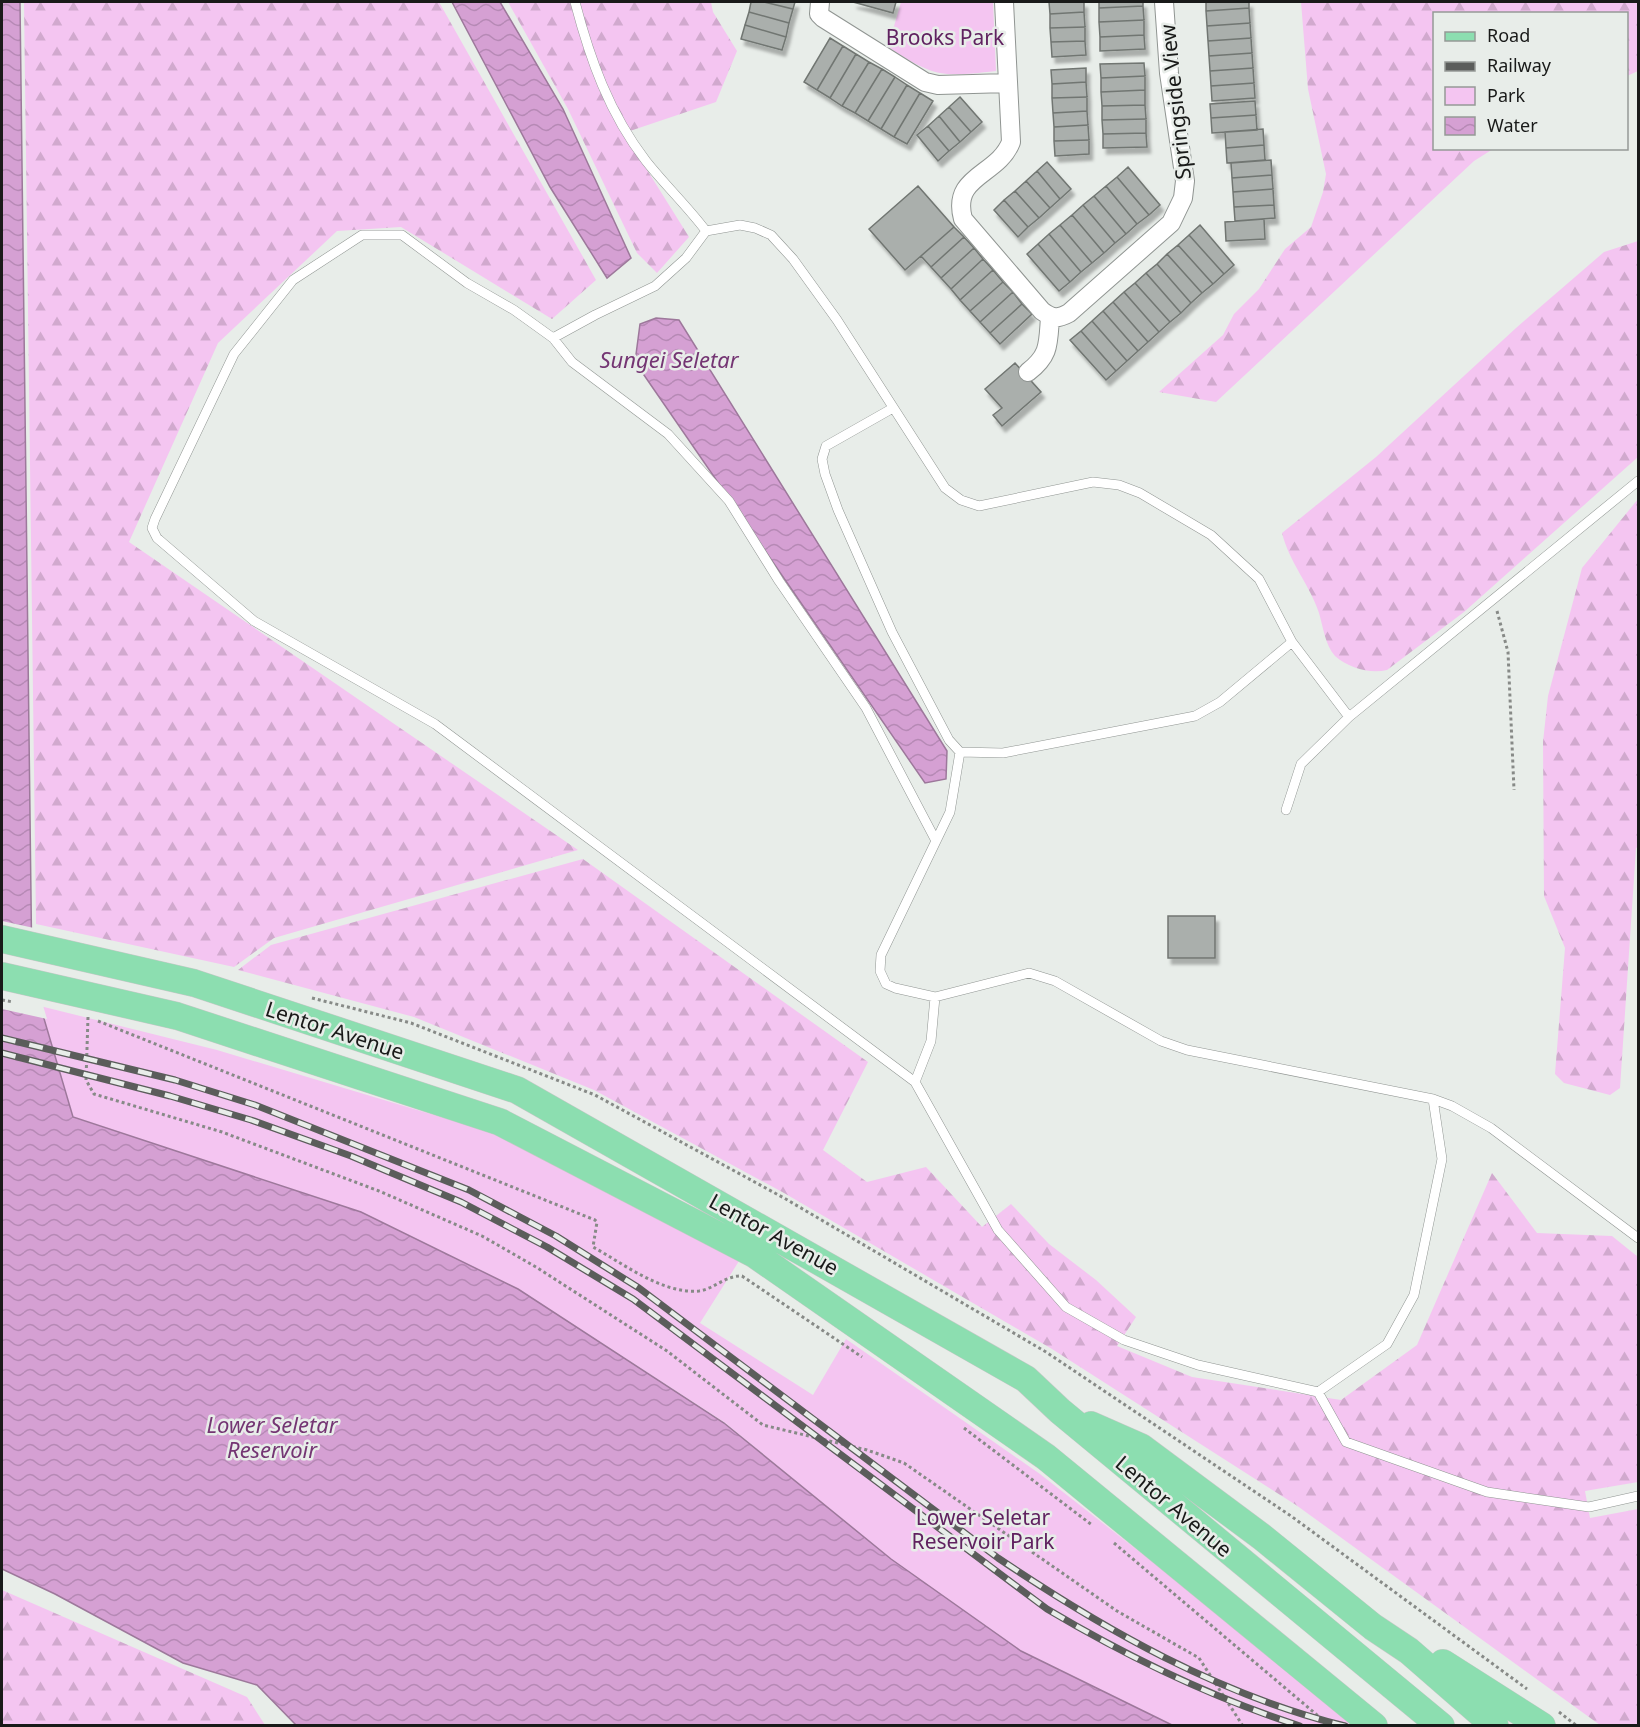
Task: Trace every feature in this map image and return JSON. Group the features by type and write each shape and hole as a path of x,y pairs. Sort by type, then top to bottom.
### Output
{"main road":[{"name":"Lentor Avenue","path":"2,939 194,983 517,1090 1026,1379 1060,1411 1441,1725"},
{"name":"Lentor Avenue","path":"2,976 177,1016 500,1122 754,1254 1046,1457 1374,1725"},
{"path":"1060,1411 1141,1447 1334,1593 1373,1627 1409,1651 1496,1725"},
{"path":"1334,1593 1542,1725"}],"street":[{"path":"820,2 819,14 823,18 914,78 938,85 1008,83"},
{"path":"1004,2 1011,142 1004,155 964,188 960,209 963,219 1050,317 1046,354 1041,362 1028,372"},
{"name":"Springside View","path":"1050,317 1059,318 1069,313 1171,223 1179,211 1185,181 1169,74 1164,2"}],"lane":[{"path":"574,2 589,55 613,109 646,160 706,231"},
{"path":"553,338 655,286 686,258 706,231 740,225 771,235 793,259 837,320 945,489 961,500 979,506 1093,482 1119,485 1140,493 1211,535 1259,579 1292,642 1349,717"},
{"path":"936,841 866,708 729,501 668,434 572,362 553,338 514,310 467,283 402,235 362,235 293,280 234,354 155,519 152,528 157,538 254,621 435,724 915,1082 998,1230 1066,1307 1124,1340 1198,1365 1318,1392 1387,1344 1414,1295 1442,1159 1433,1099"},
{"path":"893,408 826,446 822,459 837,510 892,633 950,740 960,752 975,755 1003,753 1195,716 1220,702 1292,642"},
{"path":"1286,810 1301,764 1349,717 1494,601 1638,481"},
{"path":"960,752 950,812 881,955 880,971 886,984 934,997 1029,973 1056,981 1161,1041 1187,1050 1433,1099 1452,1106 1491,1128 1638,1238"},
{"path":"915,1082 931,1041 934,997"},
{"path":"1318,1392 1346,1442 1487,1492 1588,1507 1638,1496"}],"path":[{"path":"1494,601 1508,652 1514,790"},
{"path":"871,1364 742,1276 728,1279 702,1291 678,1290 663,1285 593,1247 597,1222 595,1220 88,1017 86,1080 94,1094 222,1132 379,1191 482,1236 536,1267 667,1352 763,1425 867,1450 904,1463 1117,1611 1199,1658 1243,1725"},
{"path":"959,1425 1099,1530"},
{"path":"1108,1538 1330,1725"}],"green space":[{"path":"24,2 439,2 596,280 552,319 401,227 337,231 218,343 129,542 578,850 274,938 234,967 36,924"},
{"path":"508,2 711,2 713,12 737,51 716,102 624,133 689,237 657,273 637,253 568,109"},
{"name":"Brooks Park","path":"901,2 993,2 996,71 963,74 939,73 917,65 888,47"},
{"path":"1301,2 1638,2 1638,71 1628,76 1628,12 1433,12 1433,150 1491,150 1474,161 1216,402 1159,392 1223,335 1234,314 1259,289 1285,249 1311,227 1323,192 1326,174 1308,89"},
{"path":"1638,241 1638,457 1464,612 1387,670 1353,667 1335,656 1329,646 1315,603 1289,554 1282,533 1376,457 1516,328 1604,252"},
{"path":"1638,499 1638,847 1636,848 1620,1088 1610,1095 1564,1083 1555,1074 1565,948 1544,896 1543,742 1548,696 1582,568"},
{"path":"583,859 868,1062 823,1150 867,1182 926,1167 982,1227 1011,1204 1049,1244 1096,1280 1136,1317 1117,1346 1192,1377 1341,1400 1417,1345 1492,1173 1537,1233 1612,1236 1638,1257 1638,1482 1585,1491 1590,1518 1638,1509 1638,1725 1600,1725 1296,1505 1052,1349 784,1193 594,1090 414,1017 238,970 271,945"},
{"name":"Lower Seletar Reservoir Park","path":"40,1006 217,1050 494,1133 739,1261 700,1323 813,1395 846,1339 1040,1474 1361,1725 1172,1725 1021,1651 891,1559 724,1422 518,1289 361,1212 73,1117"},
{"path":"2,1590 247,1697 265,1725 2,1725"}],"water":[{"name":"Lower Seletar Reservoir","path":"2,2 20,2 32,978 73,1117 361,1212 518,1289 724,1423 891,1559 1021,1651 1172,1725 296,1725 257,1685 183,1663 55,1594 2,1569"},
{"path":"452,2 500,2 563,109 631,258 607,278 550,187"},
{"name":"Sungei Seletar","path":"656,318 679,320 947,751 946,779 925,783 635,362 640,324"}],"pier":[{"path":"2,921 34,928 35,978 47,1019 2,1009"}],"building":[{"path":"751,2 764,2 793,9 789,23 749,12"},
{"path":"764,2 795,2 793,9"},
{"path":"853,2 896,2 893,13"},
{"path":"1049,2 1084,2 1084,12 1050,14"},
{"path":"1099,2 1143,2 1143,6 1099,8"},
{"path":"1206,2 1249,2 1249,8 1206,11"},
{"path":"1143,6 1144,20 1099,22 1099,8"},
{"path":"1249,8 1250,23 1207,26 1206,11"},
{"path":"749,12 789,23 786,37 745,25"},
{"path":"1084,12 1085,27 1050,28 1050,14"},
{"path":"1144,20 1144,35 1100,37 1099,22"},
{"path":"1250,23 1251,38 1208,41 1207,26"},
{"path":"745,25 786,37 782,50 741,39"},
{"path":"1085,27 1085,41 1051,42 1050,28"},
{"path":"1144,35 1145,49 1100,51 1100,37"},
{"path":"830,38 843,46 817,90 804,82"},
{"path":"1251,38 1252,53 1209,56 1208,41"},
{"path":"1085,41 1086,55 1052,57 1051,42"},
{"path":"843,46 856,54 830,98 817,90"},
{"path":"1252,53 1253,68 1210,71 1209,56"},
{"path":"856,54 869,62 842,106 830,98"},
{"path":"869,62 882,69 855,113 842,106"},
{"path":"1144,63 1145,76 1101,78 1100,64"},
{"path":"1086,68 1086,82 1052,84 1051,70"},
{"path":"1253,68 1254,83 1211,86 1210,71"},
{"path":"882,69 895,77 868,121 855,113"},
{"path":"1145,76 1145,90 1101,92 1101,78"},
{"path":"895,77 907,85 881,129 868,121"},
{"path":"1086,82 1087,97 1052,98 1052,84"},
{"path":"1254,83 1255,98 1212,101 1211,86"},
{"path":"907,85 920,93 894,137 881,129"},
{"path":"1145,90 1145,105 1102,106 1101,92"},
{"path":"920,93 933,101 907,144 894,137"},
{"path":"960,97 982,122 971,132 949,107"},
{"path":"1087,97 1087,111 1053,113 1052,98"},
{"path":"1255,101 1256,115 1211,118 1210,104"},
{"path":"1145,105 1146,119 1102,120 1102,106"},
{"path":"949,107 971,132 960,142 939,116"},
{"path":"1087,111 1088,125 1054,127 1053,113"},
{"path":"1256,115 1257,130 1212,133 1211,118"},
{"path":"939,116 960,142 949,151 928,126"},
{"path":"1146,119 1146,133 1103,134 1102,120"},
{"path":"1088,125 1089,140 1054,141 1054,127"},
{"path":"928,126 949,151 938,161 917,135"},
{"path":"1263,129 1264,145 1226,148 1225,132"},
{"path":"1146,133 1147,147 1103,148 1103,134"},
{"path":"1089,140 1089,154 1055,156 1054,141"},
{"path":"1264,145 1265,160 1227,163 1226,148"},
{"path":"1271,160 1272,175 1232,178 1231,163"},
{"path":"1047,162 1071,189 1060,199 1037,171"},
{"path":"1128,167 1160,205 1149,215 1117,177"},
{"path":"1037,171 1060,199 1050,208 1026,181"},
{"path":"1272,175 1273,189 1233,192 1232,178"},
{"path":"1117,177 1149,215 1137,224 1106,186"},
{"path":"1026,181 1050,208 1039,218 1015,191"},
{"path":"918,186 954,227 905,270 869,229"},
{"path":"1106,186 1137,224 1126,234 1094,196"},
{"path":"1273,189 1274,205 1234,207 1233,192"},
{"path":"1015,191 1039,218 1028,227 1004,200"},
{"path":"1094,196 1126,234 1115,243 1083,205"},
{"path":"1004,200 1028,227 1018,237 994,210"},
{"path":"1083,205 1115,243 1104,253 1072,215"},
{"path":"1274,205 1275,218 1235,221 1234,207"},
{"path":"1072,215 1104,253 1092,263 1060,225"},
{"path":"1264,219 1265,239 1226,241 1225,222"},
{"path":"1060,225 1092,263 1081,272 1049,234"},
{"path":"1200,225 1234,265 1224,274 1189,235"},
{"path":"954,227 964,237 931,267 921,256"},
{"path":"1049,234 1081,272 1070,282 1038,244"},
{"path":"1189,235 1224,274 1213,284 1178,245"},
{"path":"964,237 974,248 941,278 931,267"},
{"path":"1038,244 1070,282 1059,291 1027,254"},
{"path":"1178,245 1213,284 1202,293 1167,254"},
{"path":"974,248 983,259 951,289 941,278"},
{"path":"1167,254 1202,293 1191,303 1157,264"},
{"path":"983,259 993,270 960,300 951,289"},
{"path":"1157,264 1191,303 1181,313 1146,273"},
{"path":"993,270 1003,282 970,311 960,300"},
{"path":"1146,273 1181,313 1170,322 1135,283"},
{"path":"1003,282 1013,292 980,322 970,311"},
{"path":"1135,283 1170,322 1159,332 1124,292"},
{"path":"1013,292 1022,304 990,333 980,322"},
{"path":"1124,292 1159,332 1148,342 1113,302"},
{"path":"1113,302 1148,342 1138,351 1103,311"},
{"path":"1022,304 1032,314 1000,344 990,333"},
{"path":"1103,311 1138,351 1127,361 1092,321"},
{"path":"1092,321 1127,361 1116,371 1081,331"},
{"path":"1081,331 1116,371 1106,380 1070,340"},
{"path":"1015,363 1041,392 1002,426 993,415 1002,408 985,389"},
{"path":"1168,916 1215,916 1215,958 1168,958"}],"railway":[{"path":"2,1038 175,1080 255,1105 469,1190 556,1236 639,1288 998,1558 1038,1585 1122,1635 1208,1678 1298,1713 1345,1726"},
{"path":"2,1053 170,1096 251,1120 351,1156 461,1202 547,1247 633,1299 1047,1609 1170,1675 1267,1715 1300,1726"}]}
